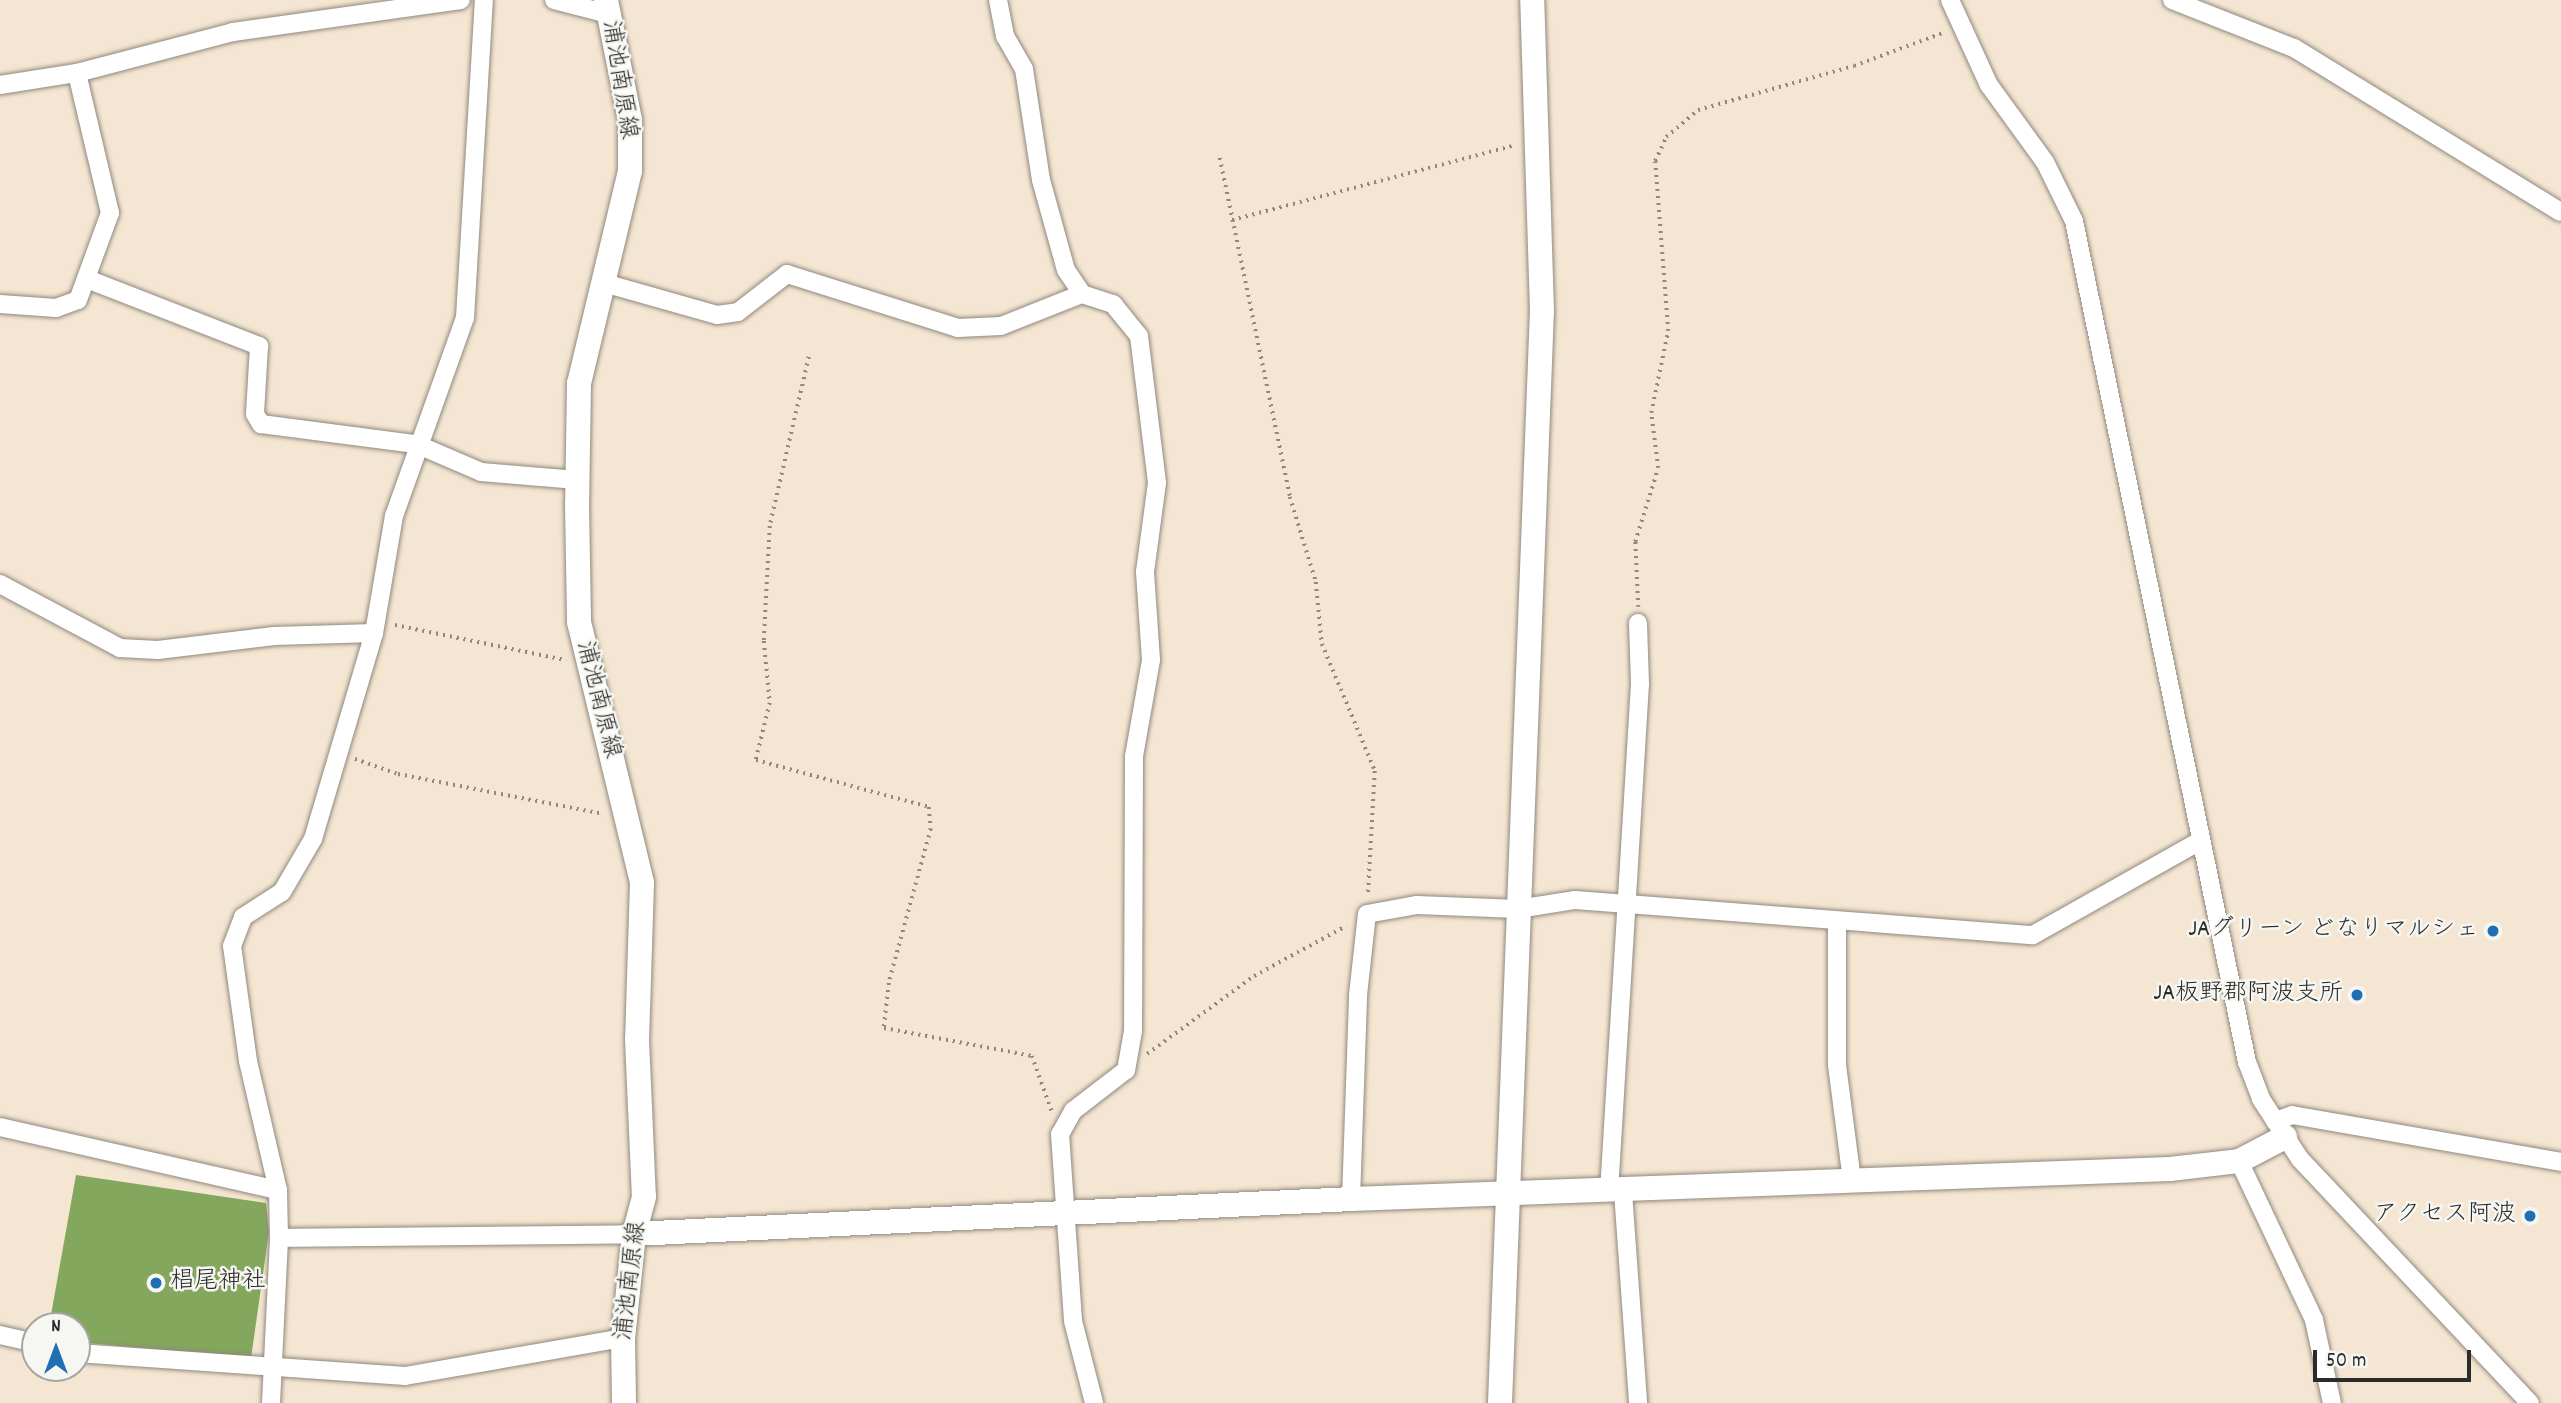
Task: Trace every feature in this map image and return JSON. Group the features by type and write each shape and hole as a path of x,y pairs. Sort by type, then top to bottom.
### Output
{"street":[{"path":"0,85 77,73 233,32 461,0"},
{"path":"271,1403 279,1238 278,1190 248,1061 232,946 243,917 282,892 313,839 342,754 374,633 379,582 416,444 465,318 485,0"},
{"path":"554,0 607,7"},
{"path":"998,0 1005,37 1024,69 1041,180 1066,270 1082,294 1113,304 1139,336 1157,483 1145,572 1151,660 1134,756 1133,1031 1126,1070 1073,1111 1060,1134 1063,1214 1073,1321 1094,1403"},
{"path":"1500,1403 1504,1196 1542,311 1540,139 1532,0"},
{"path":"1950,0 1957,28 1989,85 2045,162 2074,221 2099,316 2117,440 2247,1062 2280,1129 2530,1403"},
{"path":"2172,0 2294,48 2561,212"},
{"name":"浦池南原線","path":"607,7 630,120 630,171 579,383 579,622 587,664 629,820 642,883 637,1039 644,1197 634,1234 623,1338 624,1403"},
{"path":"0,304 56,307 78,300 110,213 77,73"},
{"path":"604,284 717,315 738,312 787,274 958,328 1000,326 1082,294"},
{"path":"87,279 260,346 255,414 261,424 416,444 481,472 578,480"},
{"path":"0,584 120,648 158,650 274,636 374,633"},
{"path":"1638,623 1625,902 1616,1192 1639,1403"},
{"path":"1351,1199 1358,995 1367,914 1417,905 1518,909 1575,900 1625,902 1837,924 2033,935 2200,841"},
{"path":"1837,924 1837,1065 1852,1180"},
{"path":"279,1238 634,1234 1351,1199 1616,1192 1852,1180 2170,1169 2239,1161 2280,1129 2292,1115 2561,1162"},
{"path":"0,1127 278,1190"},
{"path":"2239,1161 2314,1320 2332,1403"},
{"path":"0,1335 21,1340"},
{"path":"91,1354 405,1376 623,1338"}],"path":[{"path":"1638,623 1635,542 1658,468 1651,413 1668,331 1655,161 1666,137 1698,110 1854,66 1957,28"},
{"path":"1232,220 1540,139"},
{"path":"1126,1070 1254,976 1367,914 1375,771 1322,644 1316,582 1290,497 1220,158"},
{"path":"809,357 770,526 764,641 770,703 756,761 929,807 931,829 888,983 884,1028 1032,1056 1060,1134"},
{"path":"374,633 395,625 587,664"},
{"path":"342,754 398,775 629,820"}],"green space":[{"path":"76,1175 266,1203 269,1232 251,1358 91,1343 91,1312 52,1312"}],"place":[{"name":"JAグリーン どなりマルシェ","path":"2493,931"},
{"name":"JA板野郡阿波支所","path":"2357,995"},
{"name":"アクセス阿波","path":"2530,1216"},
{"name":"椙尾神社","path":"156,1283"}]}
